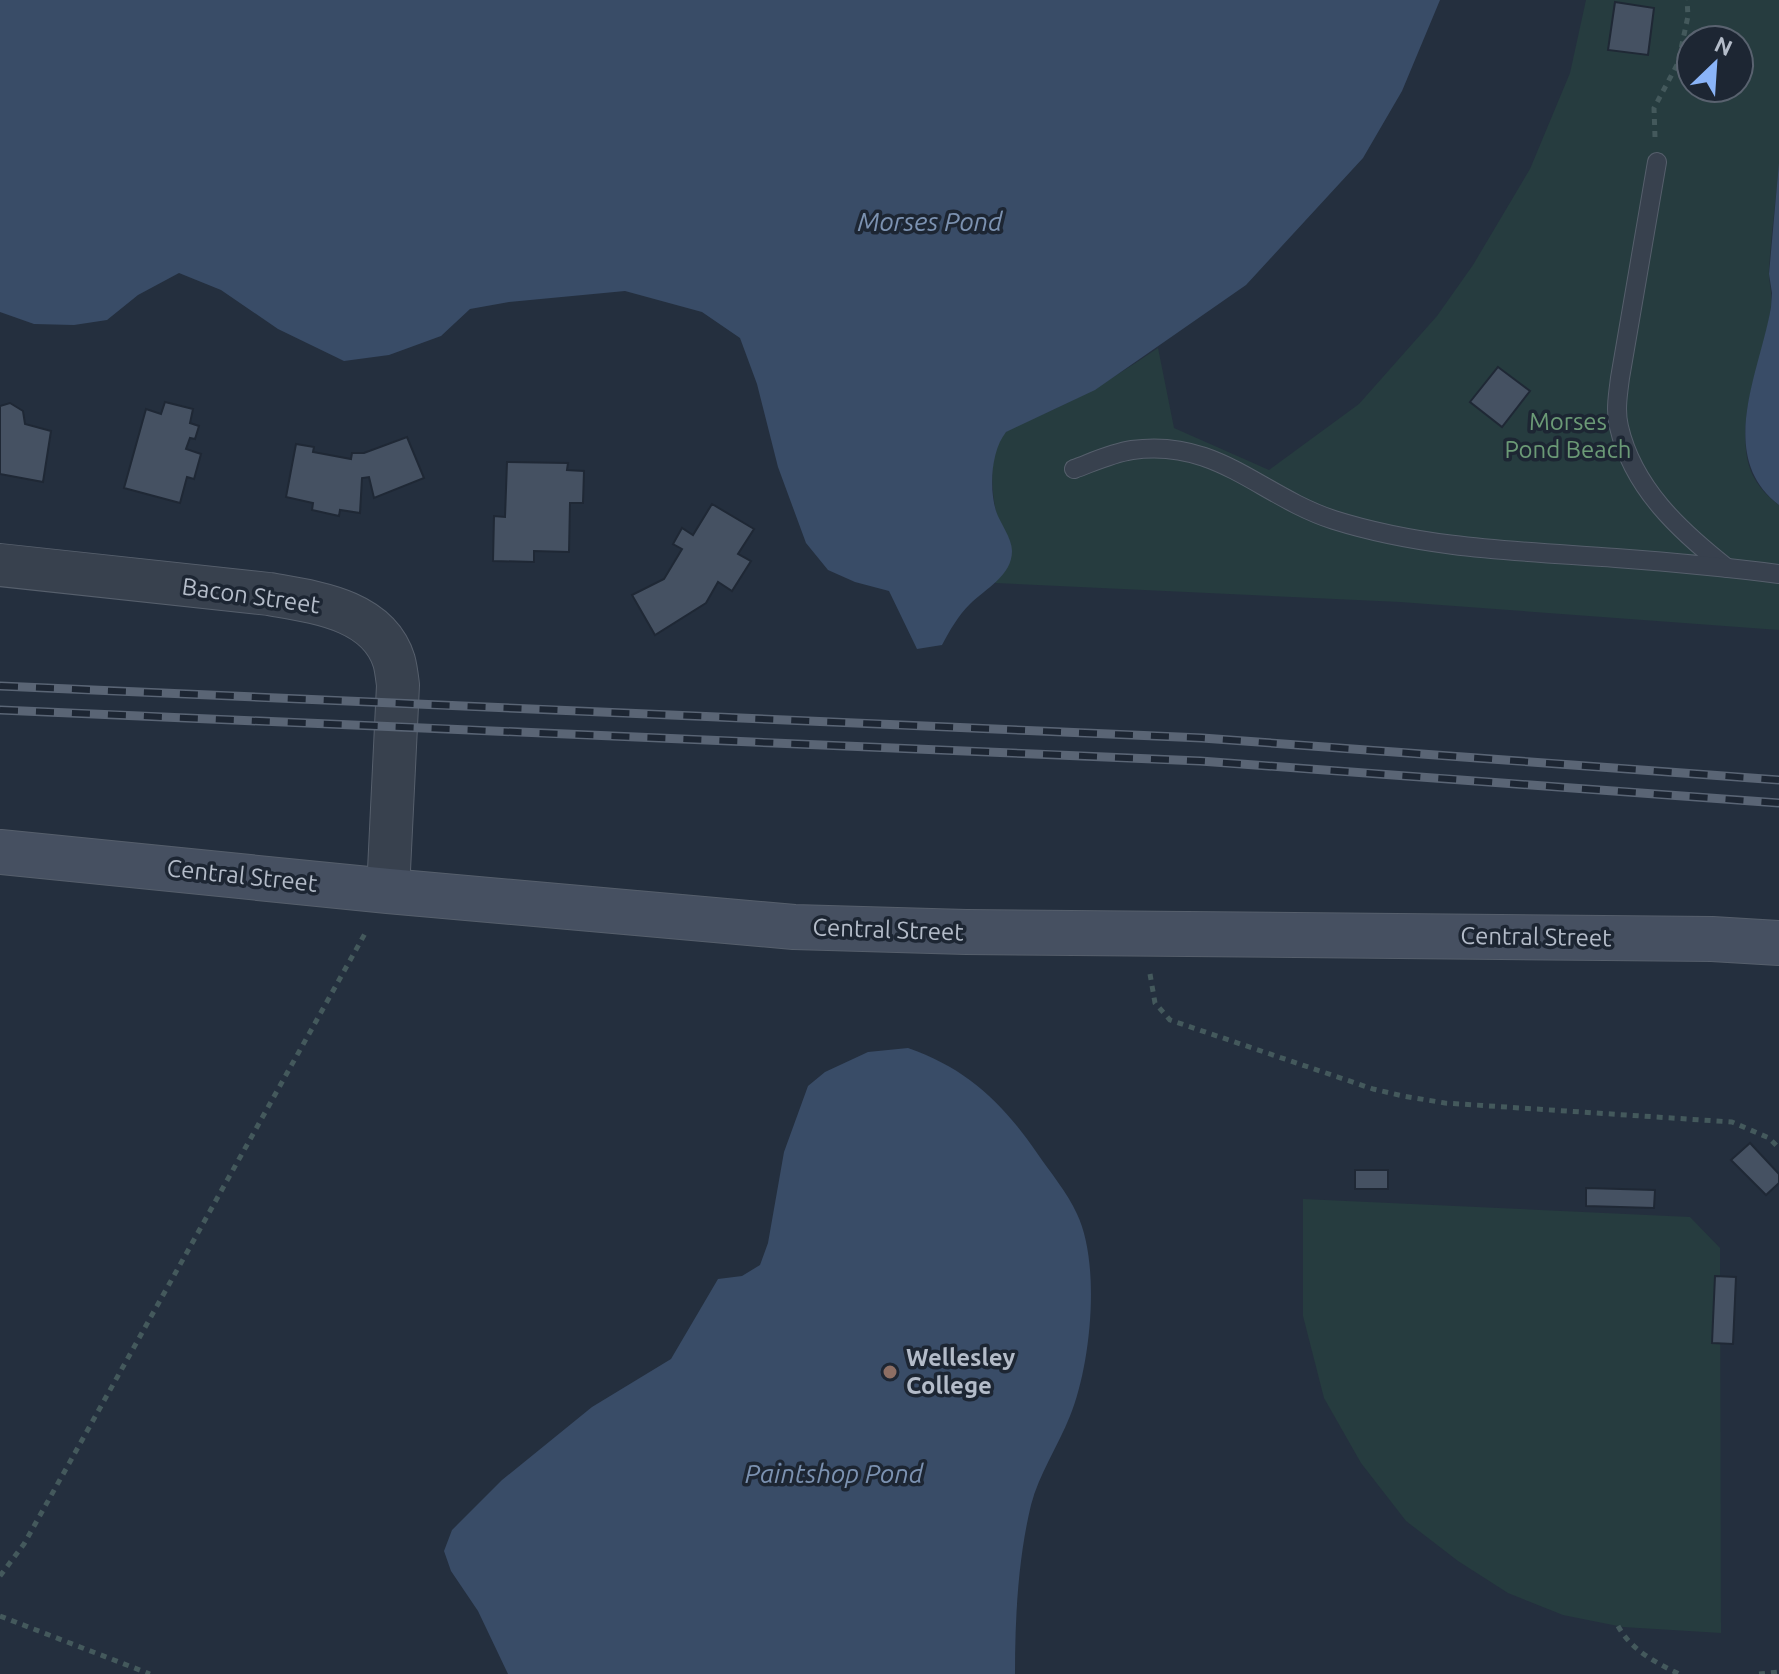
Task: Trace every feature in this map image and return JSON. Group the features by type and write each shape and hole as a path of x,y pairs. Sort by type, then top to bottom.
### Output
{"main road":[{"name":"Central Street","path":"0,852 794,927 966,932 1712,939 1779,943"}],"street":[{"name":"Bacon Street","path":"0,565 269,594 314,602 357,616 382,640 394,659 398,685 388,891"}],"lane":[{"path":"1657,162 1620,378 1618,425 1640,479 1658,503 1679,527 1727,568"},
{"path":"1074,469 1130,450 1184,450 1211,457 1308,510 1404,538 1486,550 1779,574"}],"path":[{"path":"1657,162 1654,108 1678,63 1688,16 1687,0"},
{"path":"0,1576 24,1544 388,891"},
{"path":"1149,933 1155,1003 1170,1020 1373,1089 1403,1096 1445,1103 1732,1122 1769,1138 1779,1148"},
{"path":"0,1616 150,1674"},
{"path":"1618,1626 1626,1640 1679,1674"},
{"path":"1759,1674 1779,1672"}],"green space":[{"name":"Morses Pond Beach","path":"1586,0 1779,0 1779,165 1769,269 1771,301 1745,431 1747,459 1752,474 1766,494 1779,505 1779,630 1400,602 995,583 1009,563 994,502 992,471 999,441 1014,426 1068,403 1158,348 1174,428 1269,470 1359,404 1437,316 1473,265 1530,169 1570,73"},
{"path":"1303,1199 1690,1217 1720,1248 1721,1633 1623,1627 1563,1615 1508,1593 1458,1561 1406,1521 1361,1463 1324,1398 1303,1316"}],"water":[{"name":"Morses Pond","path":"0,0 1440,0 1402,91 1363,158 1246,285 1095,390 1006,432 994,459 992,492 996,511 1011,546 1008,568 962,613 942,645 917,649 889,591 855,582 828,570 806,543 778,467 757,384 740,338 702,312 625,291 509,302 470,309 441,336 389,355 344,361 278,329 221,290 179,273 138,295 107,320 74,325 34,324 0,312"},
{"path":"1779,163 1779,505 1760,485 1749,463 1745,438 1752,385 1771,307 1769,274"},
{"name":"Paintshop Pond","path":"908,1048 965,1077 996,1102 1024,1134 1073,1206 1089,1259 1090,1315 1083,1370 1070,1416 1034,1494 1023,1546 1015,1674 508,1674 478,1611 451,1571 444,1551 452,1530 502,1480 592,1407 671,1359 718,1279 742,1276 760,1265 768,1243 784,1152 808,1086 825,1072 868,1052"}],"building":[{"path":"1615,2 1654,8 1648,55 1608,50"},
{"path":"1498,367 1530,391 1502,427 1470,402"},
{"path":"165,402 193,409 190,423 199,426 195,439 190,438 186,449 201,454 194,479 187,477 180,503 124,488 146,409 161,414"},
{"path":"10,403 23,411 25,424 51,431 43,482 0,474 0,406"},
{"path":"407,437 424,478 374,498 369,477 362,478 360,513 340,510 339,516 312,510 313,503 286,497 296,444 314,447 313,452 351,459 352,453 364,453"},
{"path":"507,462 568,463 567,470 584,471 583,503 570,503 569,552 534,551 534,562 493,561 494,516 505,517"},
{"path":"712,504 754,529 738,554 751,561 732,591 718,582 706,603 655,635 632,595 664,579 682,549 673,544 682,528 693,535"},
{"path":"1750,1143 1779,1174 1779,1183 1766,1195 1731,1160"},
{"path":"1355,1170 1388,1170 1388,1189 1355,1189"},
{"path":"1586,1188 1655,1190 1654,1208 1586,1206"},
{"path":"1715,1276 1736,1277 1733,1344 1712,1343"}],"railway":[{"path":"0,686 1202,738 1779,780"},
{"path":"0,710 1200,761 1779,803"}],"place":[{"name":"Wellesley College","path":"890,1372"}]}
